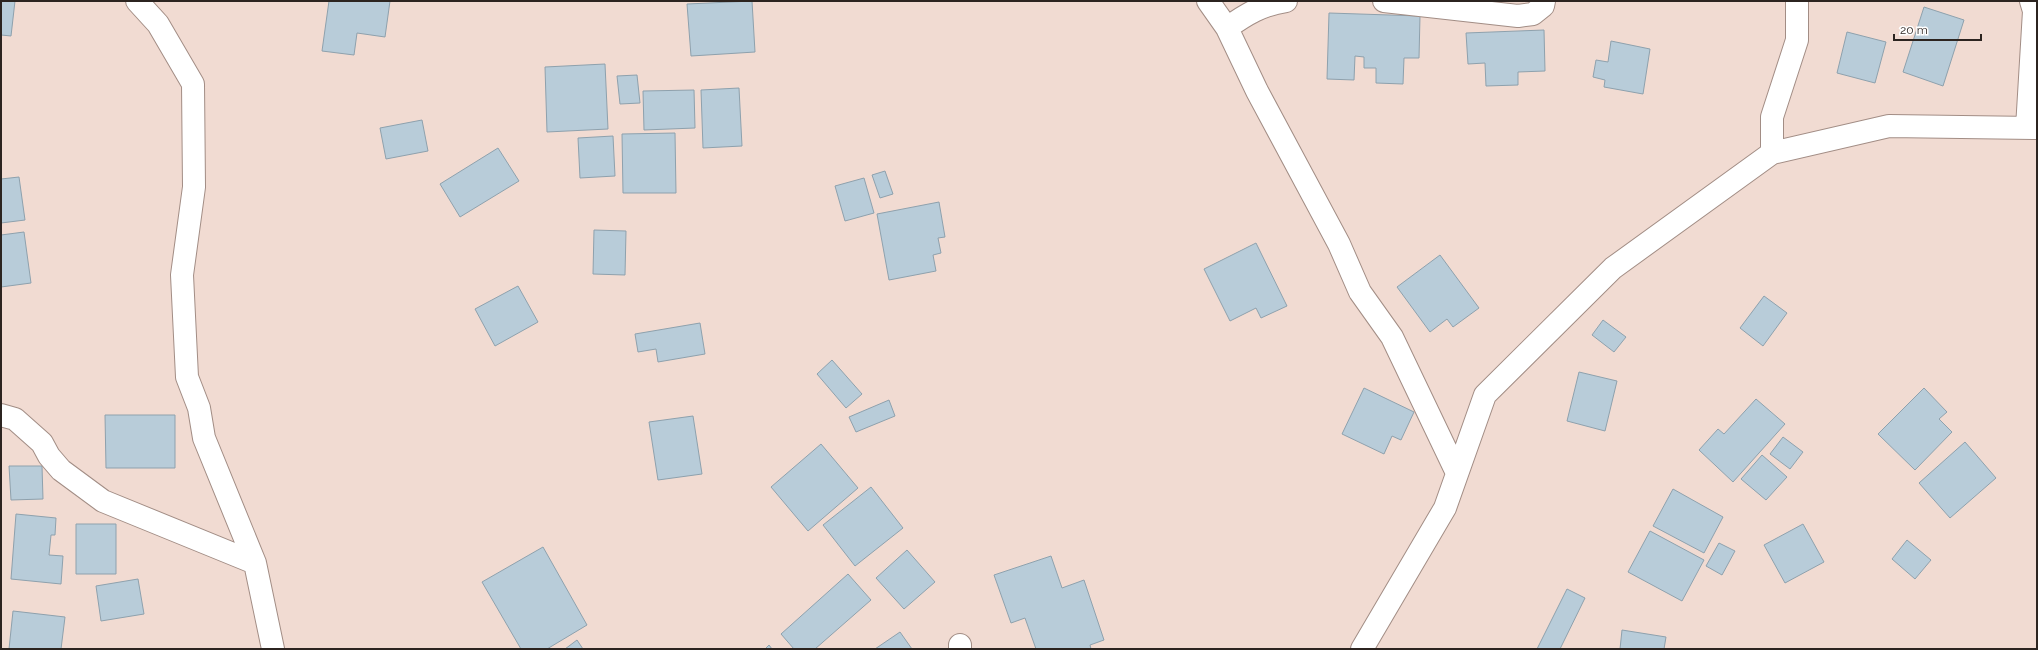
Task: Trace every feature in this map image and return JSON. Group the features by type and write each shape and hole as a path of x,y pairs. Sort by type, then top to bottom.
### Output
{"street":[{"path":"137,1 158,24 193,84 194,187 182,275 187,377 199,408 204,438 256,563 273,649"},
{"path":"1208,1 1227,28 1257,91 1339,244 1360,292 1392,338 1457,473"},
{"path":"1227,28 1248,13 1272,3 1286,1"},
{"path":"1384,1 1518,16 1534,14 1543,6 1544,1"},
{"path":"1772,153 1772,117 1797,40 1797,1"},
{"path":"1362,649 1445,508 1485,395 1613,268 1772,153 1890,126 2032,128 2034,11 2030,1"},
{"path":"1,415 15,419 42,443 49,456 61,470 103,501 256,563"}],"building":[{"path":"1,1 15,1 11,36 1,35"},
{"path":"329,1 390,1 385,37 357,33 354,55 322,51"},
{"path":"752,1 755,52 691,56 687,4"},
{"path":"1924,7 1964,20 1943,86 1903,72"},
{"path":"1329,13 1420,16 1419,58 1404,58 1403,84 1376,83 1376,68 1364,68 1364,57 1355,56 1354,80 1327,79"},
{"path":"1544,30 1545,71 1518,72 1518,85 1486,86 1485,63 1468,64 1466,33"},
{"path":"1847,32 1886,42 1875,83 1837,73"},
{"path":"1611,41 1650,49 1643,94 1604,87 1605,80 1593,77 1596,60 1608,62"},
{"path":"605,64 608,129 547,132 545,67"},
{"path":"637,75 640,103 620,104 617,76"},
{"path":"739,88 742,146 703,148 701,90"},
{"path":"694,90 695,128 644,130 643,91"},
{"path":"422,120 428,151 386,159 380,128"},
{"path":"675,133 676,193 623,193 622,134"},
{"path":"613,136 615,176 580,178 578,138"},
{"path":"498,148 519,181 460,217 440,184"},
{"path":"885,171 893,194 880,198 872,175"},
{"path":"19,177 25,220 1,223 1,179"},
{"path":"864,178 874,213 845,221 835,186"},
{"path":"939,202 945,237 938,238 941,253 933,255 936,271 889,280 877,214"},
{"path":"594,230 626,231 625,275 593,274"},
{"path":"24,232 31,283 1,287 1,235"},
{"path":"1256,243 1287,306 1261,318 1256,308 1230,321 1204,269"},
{"path":"1440,255 1479,308 1453,327 1447,319 1430,332 1397,287"},
{"path":"518,286 538,322 495,346 475,309"},
{"path":"1764,296 1787,313 1763,346 1740,328"},
{"path":"1603,320 1626,337 1614,352 1592,335"},
{"path":"700,323 705,354 658,362 656,349 638,352 635,334"},
{"path":"832,360 862,394 846,408 817,374"},
{"path":"1579,372 1617,381 1605,431 1567,421"},
{"path":"1364,388 1414,412 1401,440 1392,436 1384,454 1342,434"},
{"path":"1924,388 1947,412 1939,419 1952,432 1915,470 1878,434"},
{"path":"1756,399 1785,424 1733,482 1699,450 1718,429 1724,434"},
{"path":"889,400 895,416 856,432 849,417"},
{"path":"105,415 175,415 175,468 106,468"},
{"path":"693,416 702,474 658,480 649,422"},
{"path":"1783,437 1803,452 1790,469 1770,454"},
{"path":"1965,442 1996,478 1950,518 1919,483"},
{"path":"821,444 858,488 808,531 771,487"},
{"path":"1762,455 1787,477 1766,500 1741,479"},
{"path":"9,466 42,466 43,499 11,500"},
{"path":"871,487 903,528 855,566 823,525"},
{"path":"1673,489 1723,517 1704,553 1653,526"},
{"path":"16,514 56,518 55,535 51,535 49,555 63,556 61,584 11,579"},
{"path":"76,524 116,524 116,574 76,574"},
{"path":"1803,524 1824,562 1785,583 1764,545"},
{"path":"1650,531 1704,560 1682,601 1628,572"},
{"path":"1907,540 1931,560 1915,579 1892,559"},
{"path":"1719,543 1735,551 1722,575 1706,566"},
{"path":"543,547 587,625 547,649 521,649 482,582"},
{"path":"907,550 935,582 904,609 876,578"},
{"path":"1051,556 1062,588 1084,580 1104,640 1090,645 1091,649 1036,649 1025,618 1011,623 994,575"},
{"path":"848,574 871,600 815,649 794,649 781,634"},
{"path":"138,579 144,614 101,621 96,586"},
{"path":"1567,589 1585,598 1560,649 1537,649"},
{"path":"13,611 65,617 61,649 9,649"},
{"path":"1622,630 1666,637 1664,649 1620,649"},
{"path":"900,632 912,649 875,649"},
{"path":"577,640 583,649 565,649"},
{"path":"769,645 772,649 765,649"}]}
